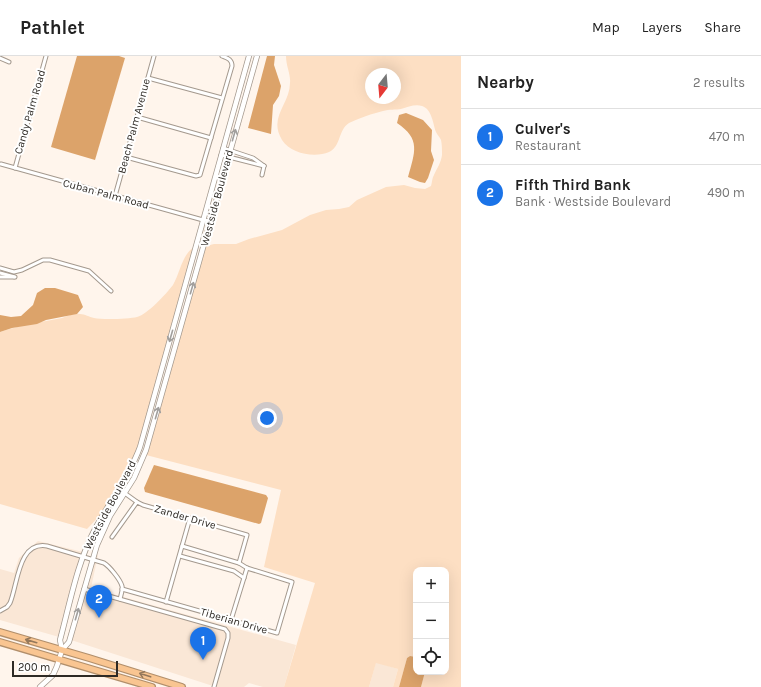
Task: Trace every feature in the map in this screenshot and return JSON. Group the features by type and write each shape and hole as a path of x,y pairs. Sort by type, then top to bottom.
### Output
{"highway":[{"path":"0,632 182,687"},
{"path":"0,642 152,687"}],"street":[{"name":"Candy Palm Road","path":"15,168 46,56"},
{"name":"Beach Palm Avenue","path":"115,196 154,56"},
{"path":"126,156 197,176 202,172 232,66 231,60 222,56"},
{"name":"Westside Boulevard","path":"62,650 60,640 83,556 94,530 135,461 140,447 248,56"},
{"name":"Westside Boulevard","path":"62,650 69,642 92,559 102,531 110,516 126,493 146,450 257,56"},
{"path":"0,58 9,62"},
{"path":"148,78 222,98"},
{"path":"137,117 211,138"},
{"path":"223,148 258,160 264,166"},
{"path":"220,154 264,166"},
{"path":"245,161 246,155"},
{"name":"Cuban Palm Road","path":"1,164 211,221"},
{"path":"262,175 264,166"},
{"path":"0,268 14,272 22,270 43,260 50,260 89,271 111,291"},
{"path":"14,272 15,277"},
{"path":"0,273 15,277"},
{"path":"0,277 15,277"},
{"path":"112,537 137,502 119,489"},
{"name":"Zander Drive","path":"137,502 247,535 239,563"},
{"path":"166,602 190,518"},
{"path":"0,611 7,607 10,603 26,553 39,545 104,562 121,583 122,589 120,599"},
{"name":"Tiberian Drive","path":"122,589 277,633 292,582 247,568 239,563 182,546"},
{"path":"180,556 234,571 244,578"},
{"path":"230,620 247,568"},
{"path":"84,589 222,628 227,631 228,640 214,687"},
{"path":"42,686 53,675 62,650"}],"shaded area":[{"path":"77,56 119,56 125,58 95,160 51,147"},
{"path":"267,56 275,56 274,65 281,86 279,96 273,105 271,134 248,128"},
{"path":"286,56 461,56 461,687 421,687 424,675 449,675 449,567 413,567 413,656 410,656 407,658 399,687 393,687 398,669 376,663 369,687 284,687 315,583 264,567 281,490 146,455 206,246 214,244 236,244 282,230 310,215 326,210 349,207 357,200 386,187 404,185 425,189 431,186 433,176 441,161 441,140 436,132 430,113 428,110 419,105 385,110 349,123 345,126 336,146 329,152 310,155 291,149 282,140 278,132 277,124 278,117 287,98 290,80"},
{"path":"406,113 423,120 432,130 431,151 434,160 425,183 408,177 414,153 413,141 405,129 397,123 399,115"},
{"path":"193,248 138,446 129,468 103,511 87,529 0,504 0,332 75,314 84,314 98,319 122,319 137,317 146,312 173,285 186,255"},
{"path":"45,288 55,288 78,295 83,307 77,314 46,320 37,324 12,328 0,332 0,315 11,317 21,316 33,305 37,293"},
{"path":"154,465 266,495 268,498 261,523 259,524 145,492 144,488"},
{"path":"38,541 83,552 59,637 0,620 0,569 14,573 19,558"},
{"path":"96,554 98,555 91,588 296,645 284,687 263,687 249,683 244,687 216,687 71,640"},
{"path":"410,656 413,656 413,675 424,675 421,687 399,687 407,658"},
{"path":"376,662 398,669 393,687 369,687"}],"place":[{"name":"Fifth Third Bank","path":"99,618"},
{"name":"Culver's","path":"203,660"}]}
